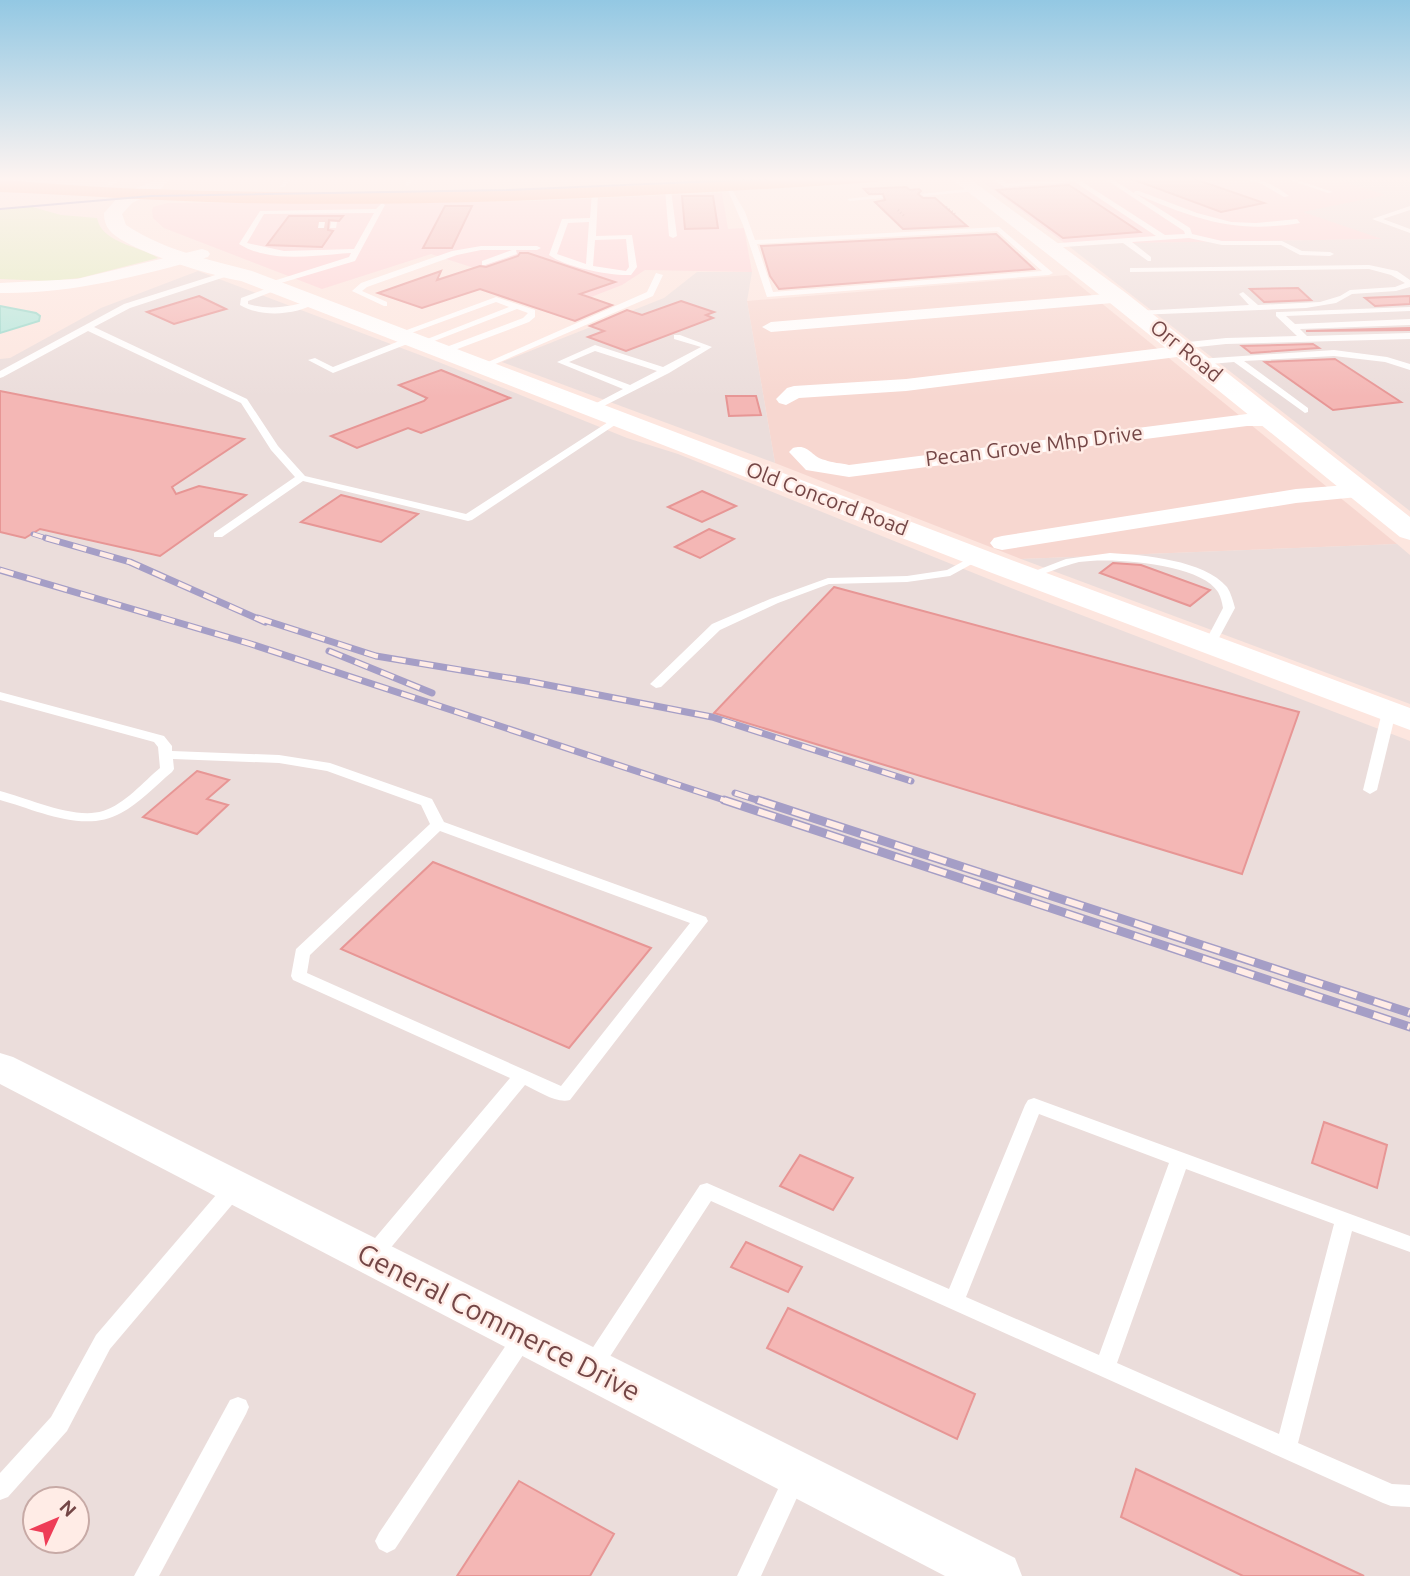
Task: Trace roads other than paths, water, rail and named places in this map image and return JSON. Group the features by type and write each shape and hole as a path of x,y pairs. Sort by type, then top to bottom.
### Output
{"street":[{"name":"Old Concord Road","path":"176,251 1400,716"},
{"name":"Old Concord Road","path":"186,251 200,258"},
{"name":"Orr Road","path":"1055,251 1128,305 1408,528"},
{"path":"0,288 23,289 88,283 200,258"},
{"path":"771,327 1128,305"},
{"path":"786,399 794,392 906,385 1188,353"},
{"name":"Pecan Grove Mhp Drive","path":"800,452 814,465 849,471 1247,420 1274,422"},
{"path":"1002,543 1296,496 1360,491"},
{"name":"General Commerce Drive","path":"0,1068 997,1576"}],"lane":[{"path":"0,375 127,306 352,259 356,251 286,253 256,251"},
{"path":"383,304 356,291 364,285 468,251"},
{"path":"485,263 519,251"},
{"path":"554,251 553,255 558,258 613,273 628,272 633,267 631,251"},
{"path":"590,265 591,251"},
{"path":"754,251 770,295 1049,273 1023,251"},
{"path":"1137,251 1148,259"},
{"path":"1296,251 1330,254"},
{"path":"1133,270 1369,267 1394,274 1410,284"},
{"path":"483,366 650,294 659,275"},
{"path":"1128,305 1256,307 1329,302 1343,300 1350,292 1396,289 1410,284"},
{"path":"1243,294 1256,307"},
{"path":"503,301 532,312 531,317 526,320 419,342 488,302 503,301"},
{"path":"312,360 333,370 518,306"},
{"path":"1305,339 1279,314 1410,309"},
{"path":"1379,310 1410,335"},
{"path":"1292,327 1410,322"},
{"path":"87,327 244,401 274,448 301,478 468,518 619,419"},
{"path":"1188,353 1305,339 1410,335"},
{"path":"592,409 708,347 677,337"},
{"path":"631,389 561,362 595,348 666,371"},
{"path":"1188,353 1237,360 1337,353 1371,354 1410,367"},
{"path":"1237,360 1305,410"},
{"path":"1397,361 1410,361"},
{"path":"218,535 301,478"},
{"path":"656,684 716,627 774,601 828,581 907,579 950,573 977,556"},
{"path":"1028,576 1094,557 1122,556 1205,575 1223,589 1229,608 1210,644"},
{"path":"0,696 159,739 165,746 167,755 167,769 121,808 104,816 82,817 0,795"},
{"path":"1370,790 1400,716"},
{"path":"167,755 279,759 330,767 427,802 438,825 701,921 564,1095 299,976 302,953 438,825"},
{"path":"372,1257 523,1076"},
{"path":"954,1301 1034,1105 1410,1244"},
{"path":"1105,1368 1180,1159"},
{"path":"0,1489 59,1424 103,1342 235,1187"},
{"path":"591,1369 707,1191 1391,1496 1410,1496"},
{"path":"1286,1448 1345,1220"},
{"path":"387,1541 525,1335"},
{"path":"145,1576 238,1407"},
{"path":"749,1576 797,1474"}],"water":[{"path":"0,306 36,313 40,316 39,321 0,333"}],"railway":[{"path":"33,534 52,540"},
{"path":"46,538 130,562 265,622"},
{"path":"0,570 251,644 730,802"},
{"path":"258,618 376,656 527,681 712,717 911,781"},
{"path":"329,651 432,693"},
{"path":"735,793 763,802"},
{"path":"724,800 1410,1027"},
{"path":"758,800 1410,1013"}]}
